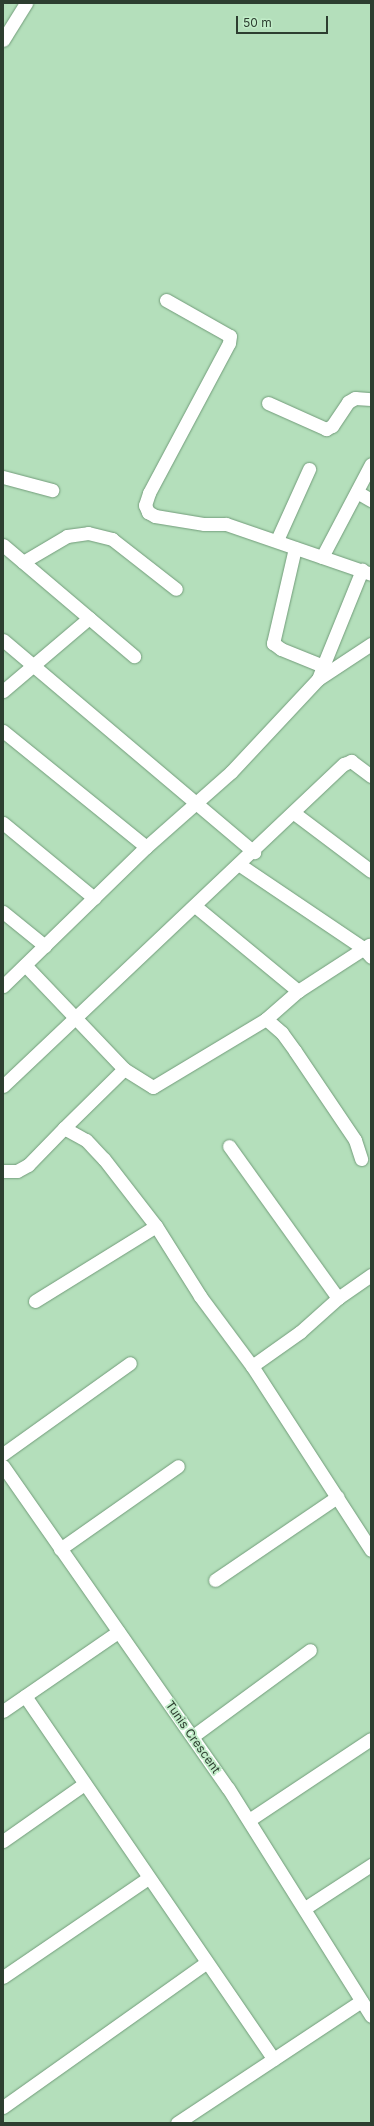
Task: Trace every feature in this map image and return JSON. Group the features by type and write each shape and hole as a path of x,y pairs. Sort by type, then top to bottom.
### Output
{"street":[{"path":"3,40 26,3"},
{"path":"166,300 230,336 145,505 148,512 156,516 204,524 226,524 277,540 295,548 366,572 318,679"},
{"path":"268,403 326,429 332,426 348,402 355,398 371,399"},
{"path":"322,557 371,464"},
{"path":"277,540 309,469"},
{"path":"3,476 52,490"},
{"path":"357,492 371,500"},
{"path":"23,562 66,536 88,533 112,540 176,589"},
{"path":"3,545 134,656"},
{"path":"295,548 273,643 281,649 323,666"},
{"path":"3,691 89,618"},
{"path":"3,640 254,852"},
{"path":"3,986 146,847 231,772 318,679 371,644"},
{"path":"3,731 146,847"},
{"path":"3,1086 254,852 344,764 351,761 371,776"},
{"path":"294,813 371,871"},
{"path":"3,823 94,898"},
{"path":"25,965 77,1017 124,1069 153,1087 266,1020 298,991 368,950 240,865"},
{"path":"195,906 298,991"},
{"path":"3,912 45,946"},
{"path":"266,1020 282,1033 295,1051 355,1140 361,1159"},
{"path":"3,1171 17,1171 28,1165 124,1069"},
{"path":"64,1128 86,1140 104,1159 156,1226 200,1296 252,1366 371,1550"},
{"path":"229,1146 338,1298"},
{"path":"35,1301 156,1226"},
{"path":"252,1366 300,1332 338,1298 371,1275"},
{"path":"3,1454 130,1364"},
{"name":"Tunis Crescent","path":"3,1466 118,1632 193,1736 305,1908 371,2016"},
{"path":"60,1549 178,1466"},
{"path":"215,1580 337,1497"},
{"path":"3,1710 118,1632"},
{"path":"193,1736 310,1650"},
{"path":"25,1696 148,1878 274,2059"},
{"path":"249,1820 371,1738"},
{"path":"3,1841 84,1784"},
{"path":"305,1908 371,1865"},
{"path":"3,1977 148,1878"},
{"path":"3,2107 207,1962"},
{"path":"177,2123 361,2001"}]}
